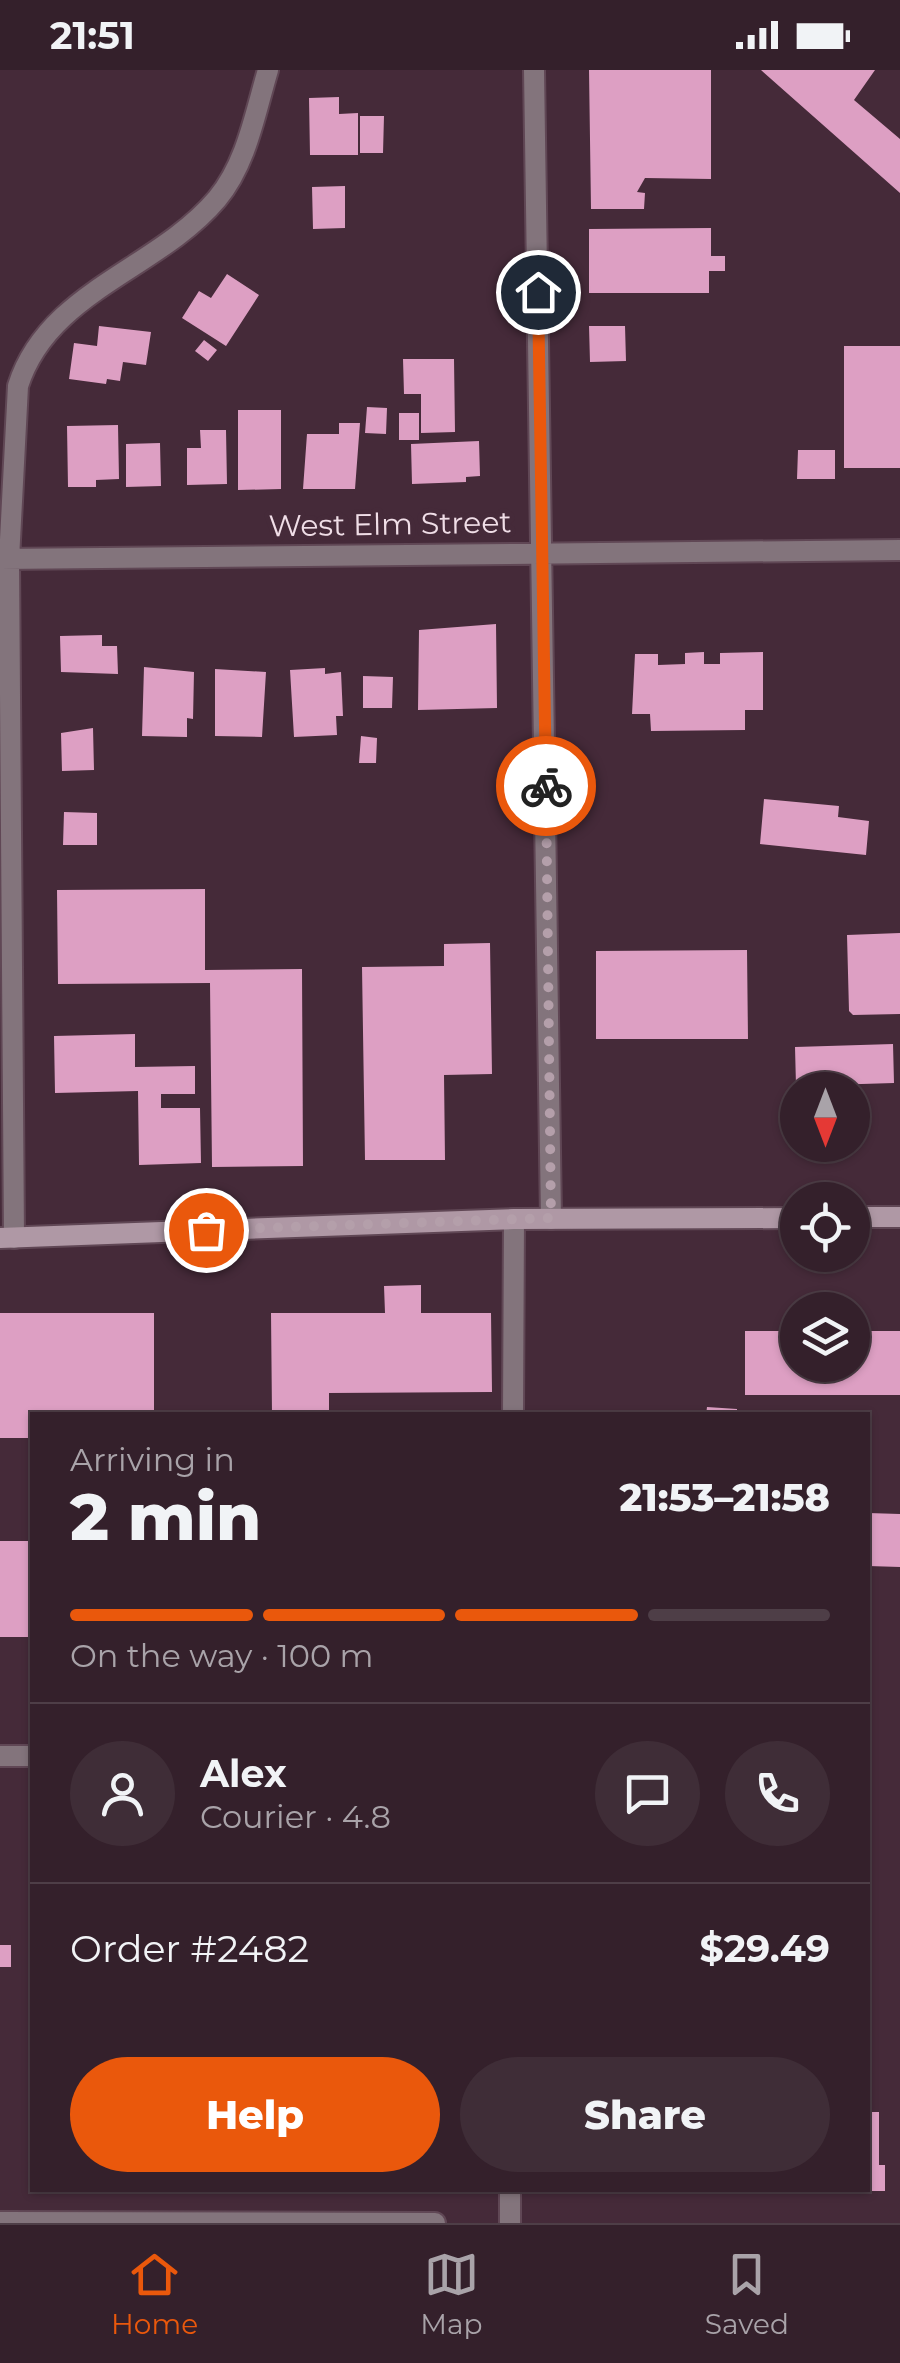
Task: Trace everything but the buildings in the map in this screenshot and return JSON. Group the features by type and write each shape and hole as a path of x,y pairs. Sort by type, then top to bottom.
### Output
{"main road":[{"path":"870,1217 900,1217"},
{"path":"7,1238 514,1218 780,1218"}],"street":[{"path":"7,1238 5,559 18,386 26,359 42,336 94,290 183,230 218,198 242,159 268,70"},
{"path":"534,70 551,1218"},
{"name":"West Elm Street","path":"5,559 900,550"},
{"path":"513,1412 514,1218"},
{"path":"0,1756 30,1756"},
{"path":"510,2192 510,2223"},
{"path":"0,2222 435,2223"}],"way so far":[{"path":"206,1230 551,1218 546,786"}],"route":[{"path":"538,292 546,786"}]}
